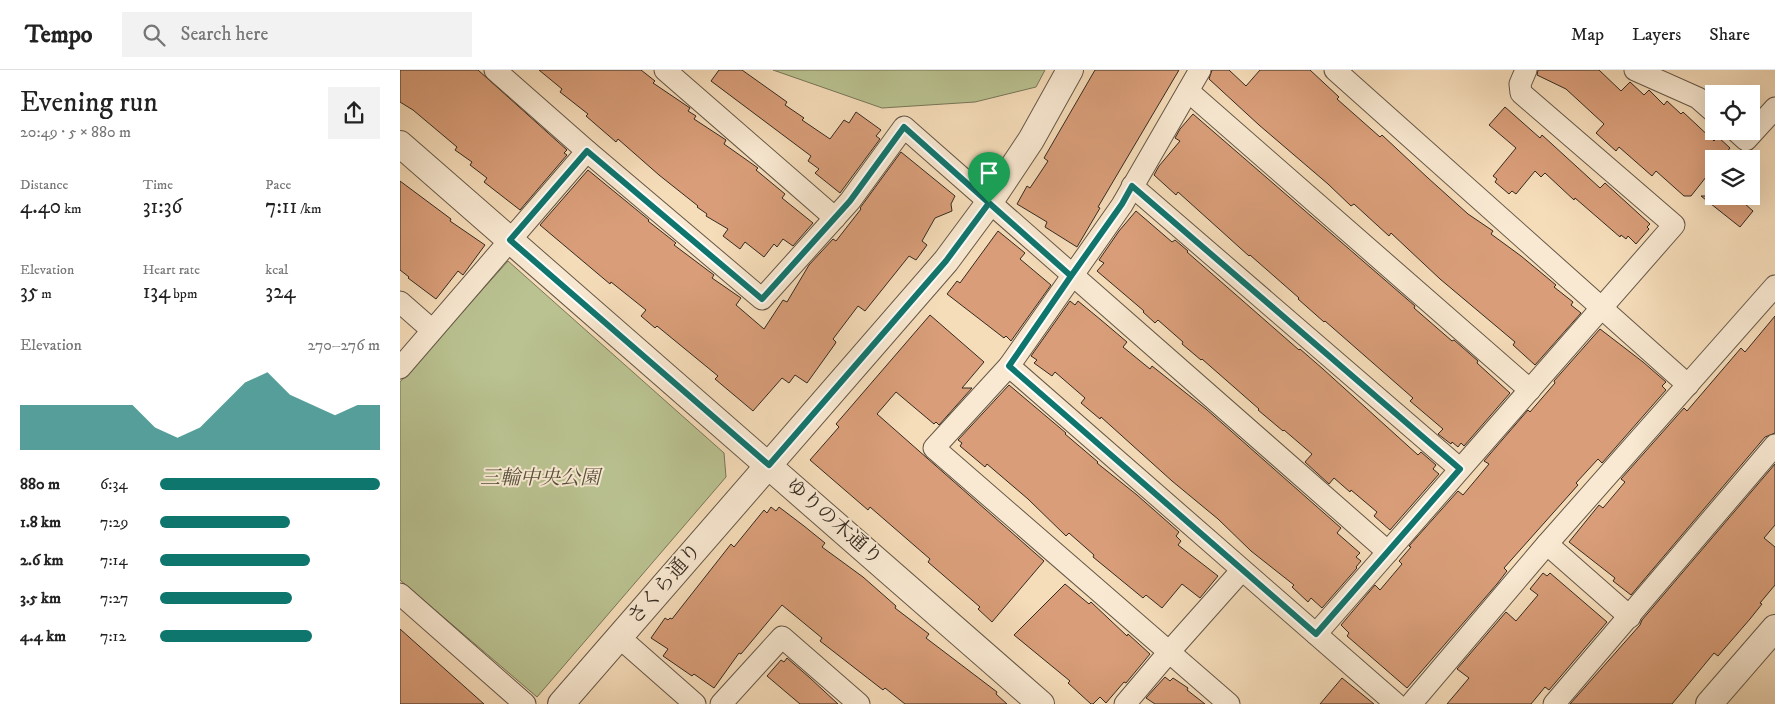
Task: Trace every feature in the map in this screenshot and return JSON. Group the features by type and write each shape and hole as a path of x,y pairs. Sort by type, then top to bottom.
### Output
{"street":[{"path":"495,70 587,151 762,299 850,201 904,127 1071,276 1388,552"},
{"path":"665,70 835,218"},
{"name":"さくら通り","path":"561,704 946,261 989,203 1031,140 1070,70"},
{"path":"1200,70 1122,204 1009,366 934,448 1229,704"},
{"path":"1335,70 1688,385"},
{"path":"1316,634 1674,225 1521,93 1520,84 1526,70"},
{"path":"1635,70 1698,98 1705,104"},
{"path":"1188,91 1530,390"},
{"path":"1760,125 1775,108"},
{"name":"ゆりの木通り","path":"400,144 1041,704"},
{"path":"400,368 587,151"},
{"path":"1132,186 1460,469"},
{"path":"1411,704 1547,544 1775,286"},
{"path":"400,302 432,330"},
{"path":"1009,366 1396,704"},
{"path":"1554,704 1775,446"},
{"path":"1547,544 1630,617"},
{"path":"1125,704 1242,570"},
{"path":"400,594 525,704"},
{"path":"1709,704 1775,628"},
{"path":"619,637 695,704"},
{"path":"721,704 782,637 859,704"}],"green space":[{"path":"773,70 1045,70 1036,87 975,102 882,108"},
{"name":"三輪中央公園","path":"508,261 724,453 726,477 537,697 400,580 400,382"}],"building":[{"path":"400,70 478,70 567,150 564,153 567,155 520,210 484,182 487,178 470,165 472,162 455,150 457,147 413,110 400,102"},
{"path":"539,70 641,70 655,81 653,83 690,108 688,111 696,116 694,119 726,140 724,144 758,168 756,170 785,194 782,198 813,223 793,246 783,239 777,247 774,244 764,257 745,242 740,249 723,236 728,229 706,216 707,214 698,206 618,139 616,142 586,116 588,114 560,92 562,89"},
{"path":"719,70 742,70 787,102 785,105 804,118 802,120 830,139 844,120 849,123 856,112 881,130 876,136 880,139 840,193 815,173 819,169 808,161 811,156 711,81"},
{"path":"1095,70 1179,70 1098,207 1100,208 1077,247 1045,227 1047,222 1017,204 1027,186 1030,188 1048,161 1044,158"},
{"path":"1212,70 1229,70 1246,86 1260,70 1310,70 1339,97 1337,99 1380,137 1382,135 1468,214 1493,231 1491,234 1556,285 1554,287 1573,302 1571,305 1581,313 1535,365 1513,345 1515,342 1440,279 1391,233 1389,236 1354,204 1351,206 1259,125 1209,79"},
{"path":"1538,70 1599,70 1621,91 1630,82 1644,95 1649,90 1664,105 1667,101 1681,114 1683,112 1705,133 1705,140 1721,140 1730,148 1728,150 1705,150 1705,178 1691,196 1684,196 1656,171 1652,176 1619,147 1616,151 1596,133 1604,124 1566,89 1537,75"},
{"path":"1505,107 1540,138 1542,135 1600,188 1605,183 1650,224 1647,227 1649,229 1636,244 1628,236 1626,239 1621,235 1620,237 1575,198 1574,200 1545,173 1541,177 1535,171 1516,194 1512,191 1509,194 1495,182 1497,179 1493,176 1516,148 1489,125"},
{"path":"1193,114 1415,306 1414,308 1452,341 1454,340 1478,361 1477,363 1510,393 1464,446 1461,443 1458,447 1452,442 1451,444 1438,434 1443,429 1410,401 1413,398 1324,322 1178,192 1176,195 1154,175 1180,141 1175,138"},
{"path":"901,152 955,196 951,204 952,211 935,218 922,241 927,245 916,260 909,256 865,311 858,306 833,339 836,342 835,344 807,383 795,375 789,383 782,378 753,411 715,379 718,376 657,326 655,328 641,316 646,310 611,282 610,284 540,225 588,170 676,243 674,245 714,275 712,278 741,298 736,305 764,329 783,300 787,302 809,265 833,239 836,241"},
{"path":"400,181 451,219 450,221 485,245 463,275 458,271 436,299 400,270"},
{"path":"1712,205 1746,205 1753,211 1740,227"},
{"path":"1136,211 1172,242 1175,240 1188,251 1418,455 1421,452 1436,465 1433,469 1439,474 1390,530 1374,516 1377,512 1351,490 1350,492 1334,478 1329,484 1305,462 1312,454 1182,344 1183,342 1158,320 1155,323 1144,311 1097,271 1104,263 1099,260 1119,231"},
{"path":"998,231 1025,253 1020,259 1051,285 1011,341 1006,336 1004,338 947,294 957,281 960,283"},
{"path":"1070,301 1075,305 1078,301 1101,320 1127,342 1123,347 1150,369 1152,366 1206,409 1341,528 1337,533 1360,553 1356,557 1361,561 1322,608 1311,598 1308,602 1292,587 1294,585 1251,551 1218,519 1172,481 1101,417 1100,419 1081,403 1085,398 1055,372 1052,376 1034,363 1037,360 1031,356"},
{"path":"930,315 984,362 962,388 972,388 939,425 936,422 934,424 896,392 877,414 1044,561 992,622 978,609 980,607 928,562 930,559 870,507 868,510 810,460 839,427 836,424"},
{"path":"1775,316 1775,433 1765,437 1631,595 1613,581 1615,578 1569,542 1599,505 1603,508 1625,482 1621,479 1684,408 1687,411 1741,348 1745,352"},
{"path":"1600,329 1666,382 1662,386 1666,390 1602,463 1598,459 1576,483 1578,485 1504,568 1507,571 1497,584 1407,688 1347,636 1349,633 1341,625 1375,585 1380,590 1402,564 1399,561 1411,547 1409,546 1458,491 1463,495 1489,464 1484,461 1528,410 1530,412 1555,383 1554,381"},
{"path":"1009,385 1179,532 1176,536 1181,541 1178,545 1218,576 1200,598 1182,584 1162,608 1146,595 1143,598 1093,557 1094,555 1069,533 1066,536 1028,499 987,464 985,467 960,446 962,443 958,440"},
{"path":"1775,464 1775,525 1764,538 1775,547 1775,585 1750,619 1718,656 1714,653 1672,704 1570,704 1640,625 1642,620"},
{"path":"771,507 776,511 779,507 825,543 822,547 863,577 896,606 895,608 929,634 926,638 997,692 996,694 1007,704 905,704 885,688 883,690 820,641 822,638 782,605 741,654 739,653 714,688 694,674 692,676 663,656 668,649 651,638 665,618 668,620 672,619 731,544 734,547 764,510 767,513"},
{"path":"1543,573 1547,576 1550,573 1607,622 1549,690 1545,687 1531,704 1447,704 1469,678 1457,669 1506,612 1516,621 1538,595 1530,589"},
{"path":"1065,584 1089,604 1091,602 1127,636 1128,634 1150,654 1126,683 1124,682 1106,703 1100,697 1091,704 1068,683 1070,681 1014,635"},
{"path":"400,629 484,704 400,704"},
{"path":"787,658 838,704 800,704 767,676 781,660 784,662"},
{"path":"1165,677 1170,681 1173,678 1188,688 1187,690 1205,704 1155,704 1146,698"},
{"path":"1342,678 1374,704 1320,704"}],"route":[{"path":"989,203 904,127 850,201 762,299 587,151 510,240 769,465 922,290 989,203 1071,276 1009,366 1316,634 1460,469 1132,186 1122,204 1071,276 1030,239 989,203"}]}
